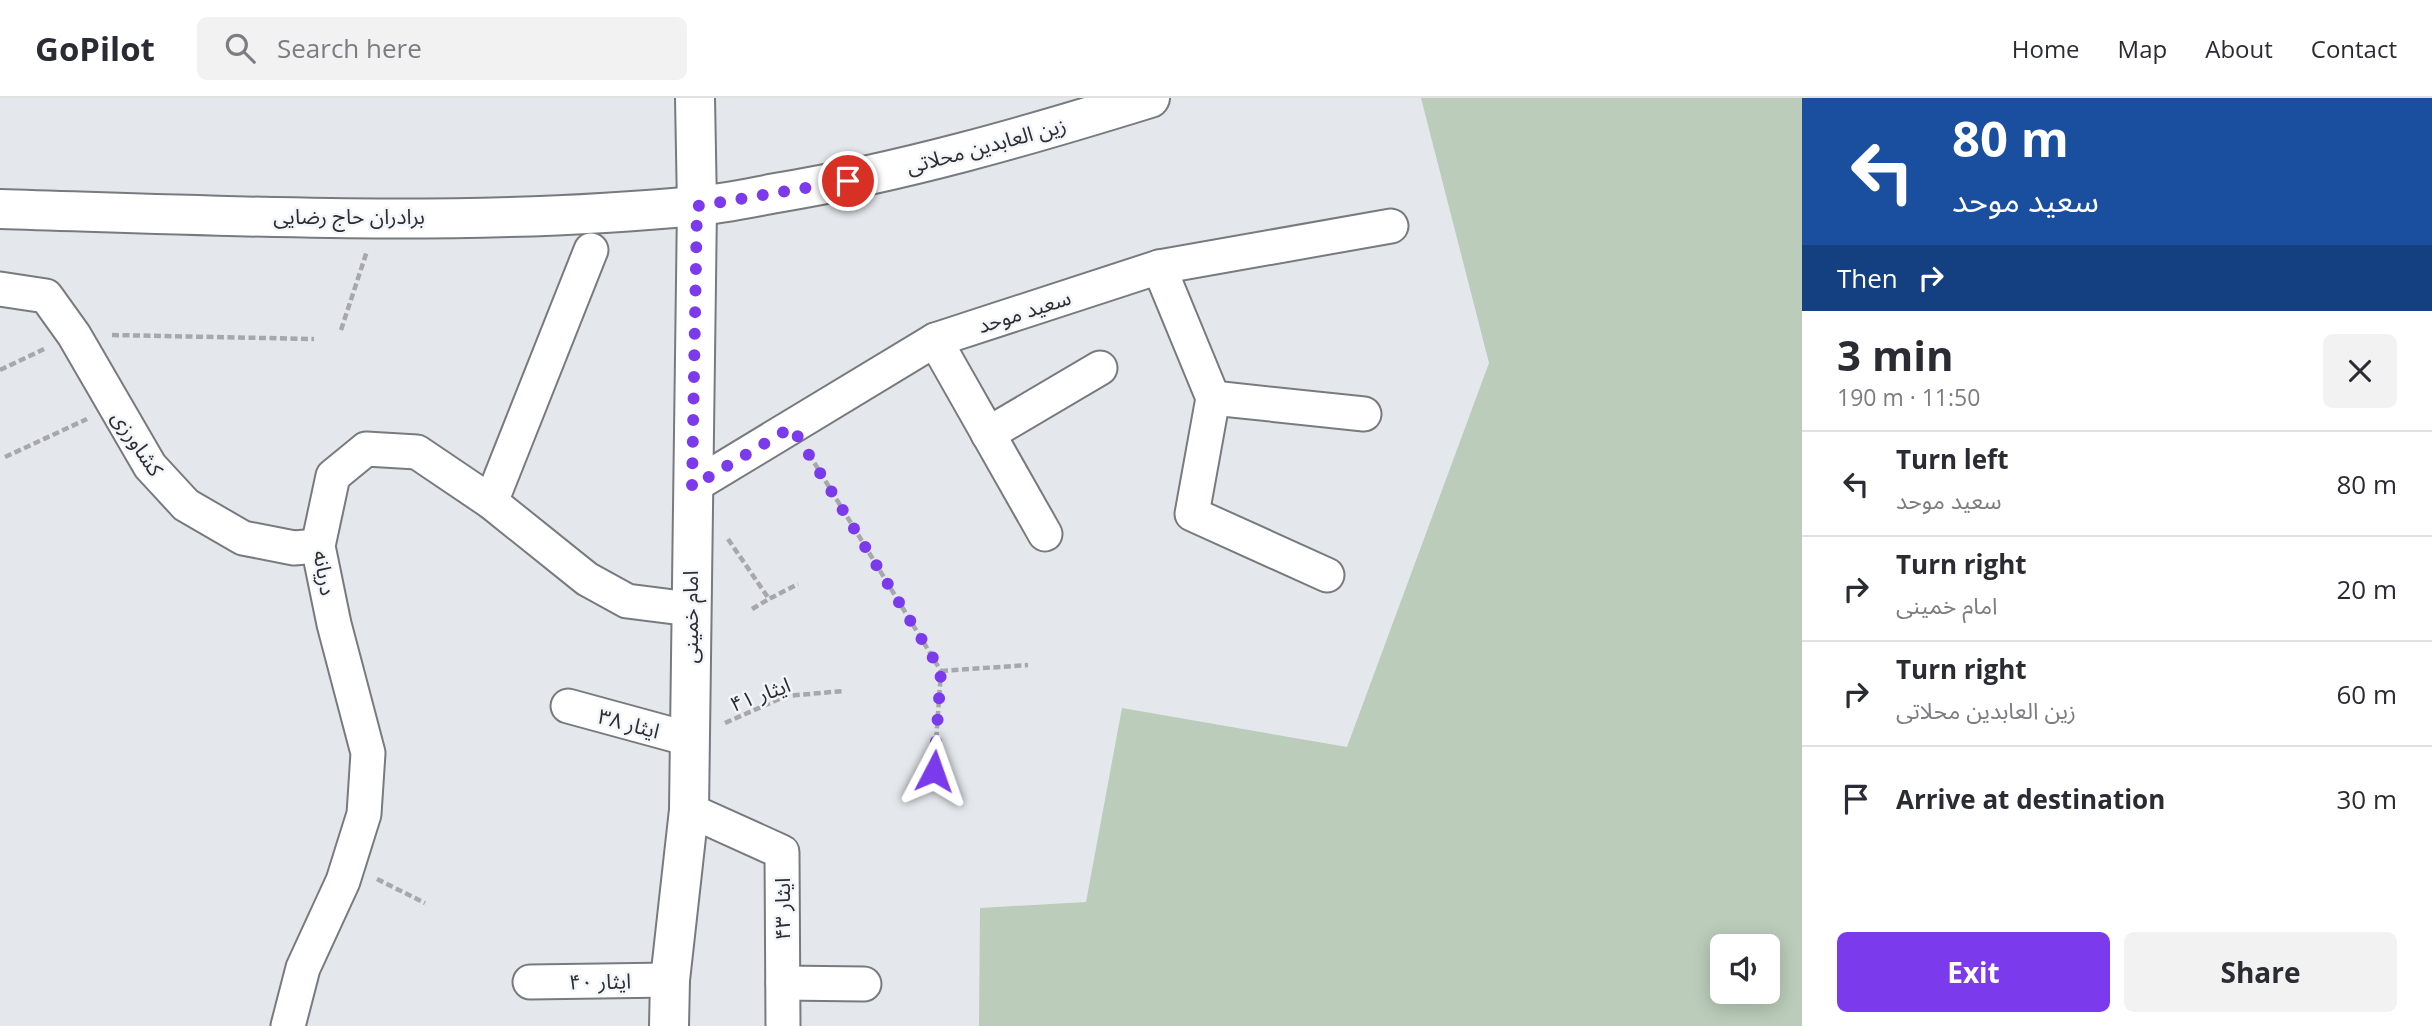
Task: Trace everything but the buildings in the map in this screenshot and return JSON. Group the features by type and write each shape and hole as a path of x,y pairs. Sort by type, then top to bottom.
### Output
{"main road":[{"name":"امام خمینی","path":"669,1026 670,979 688,810 697,206 695,98"},
{"name":"زین العابدین محلاتی","path":"697,206 848,181 1058,127 1150,98"},
{"name":"برادران حاج رضایی","path":"0,209 378,217 533,216 697,206"}],"street":[{"name":"سعید موحد","path":"692,487 935,340 1160,267 1391,226"},
{"path":"491,502 591,250"},
{"path":"1160,267 1213,398 1192,514 1326,575"},
{"name":"کشاورزی","path":"0,289 46,296 74,335 113,407 150,466 186,505 243,538 294,548 318,546"},
{"path":"935,340 1045,534"},
{"path":"989,434 1100,368"},
{"path":"1213,398 1364,414"},
{"name":"دریانه","path":"288,1026 303,968 348,864 363,814 368,753 334,624 318,546 333,476 366,449 417,452 491,502 587,579 627,601 690,609"},
{"name":"ایثار ۳۸","path":"568,706 689,739"},
{"name":"ایثار ۴۳","path":"688,810 782,852 783,1026"},
{"name":"ایثار ۴۰","path":"530,982 670,979"},
{"path":"783,983 864,984"}],"path":[{"path":"341,330 378,217"},
{"path":"0,370 74,335 314,339"},
{"path":"5,457 113,407"},
{"path":"792,427 941,671 934,771"},
{"path":"723,532 769,599"},
{"path":"752,609 798,584"},
{"path":"941,671 1028,665"},
{"name":"ایثار ۴۱","path":"689,739 786,696 844,691"},
{"path":"348,864 425,903"}],"green space":[{"path":"1421,98 1802,98 1802,1026 979,1026 980,908 1086,902 1122,708 1347,747 1489,363"}],"route":[{"path":"848,181 697,206 692,487 792,427 941,671 934,771"}]}
